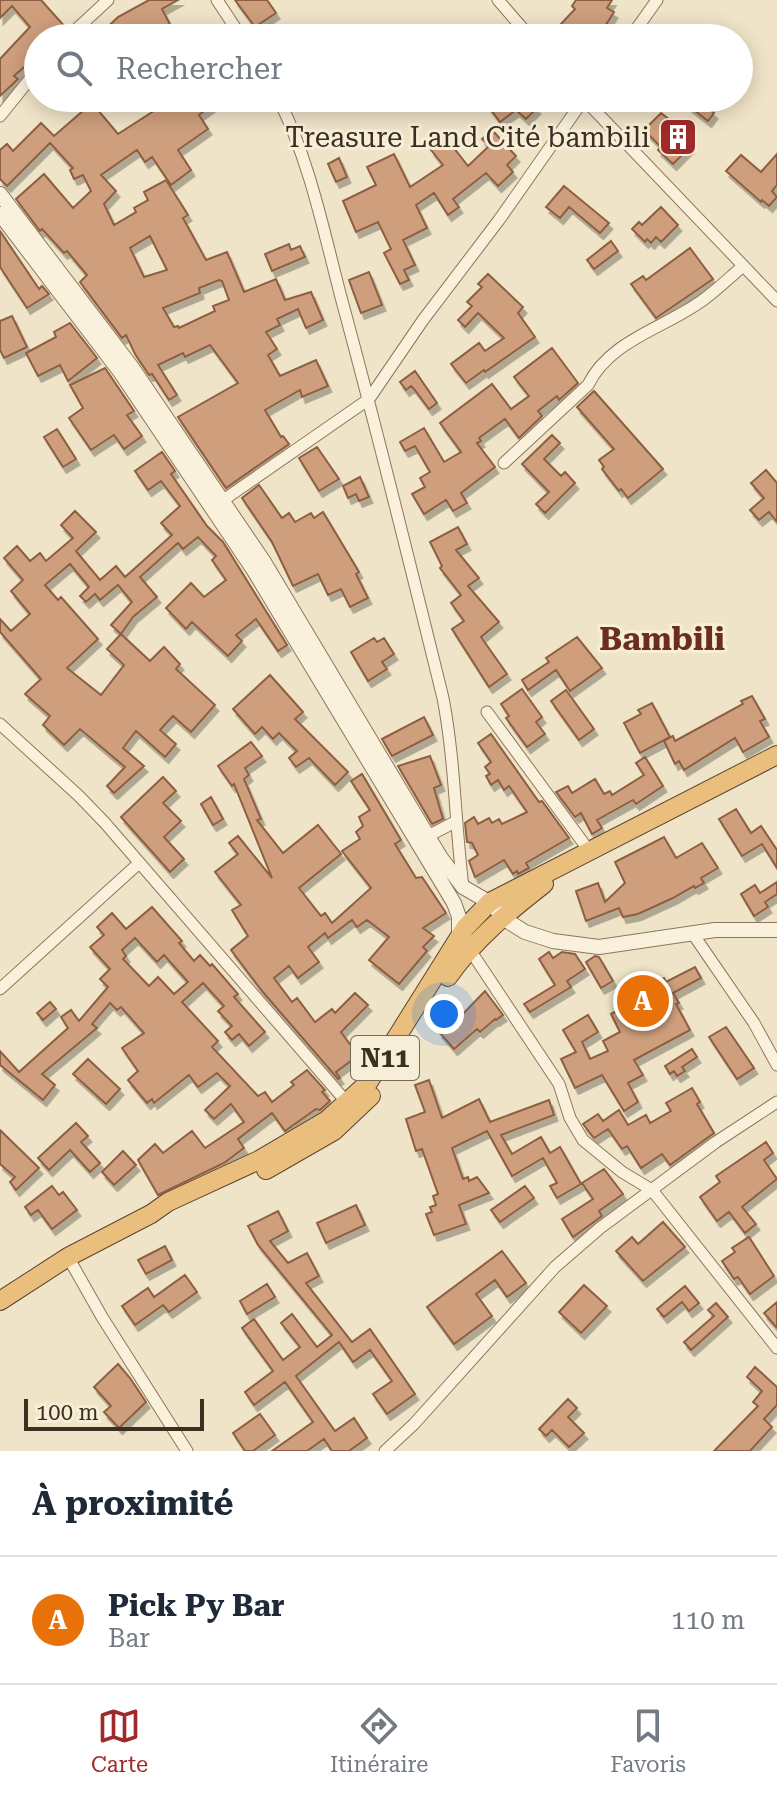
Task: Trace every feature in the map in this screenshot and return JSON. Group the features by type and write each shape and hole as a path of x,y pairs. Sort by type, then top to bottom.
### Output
{"highway":[{"name":"N11","path":"0,1301 68,1257 168,1202 259,1160 352,1108 393,1046 467,946 473,917 496,910 584,856 777,755"}],"street":[{"path":"82,24 108,0"},
{"path":"217,0 233,24"},
{"path":"498,0 519,24"},
{"path":"640,24 657,0"},
{"path":"0,116 24,86"},
{"path":"285,112 294,130 369,399 443,698 452,746 455,822 463,887"},
{"path":"222,501 369,399 423,320 578,112"},
{"path":"598,112 777,301"},
{"path":"0,194 131,366 264,562 450,872 463,887 539,938 599,947 715,930 777,930"},
{"path":"0,214 121,373 253,569 454,903 467,946 559,1084 570,1118 583,1140 610,1163 652,1190 777,1348"},
{"path":"504,463 588,385 595,370 608,356 703,301 742,267"},
{"path":"487,712 584,856"},
{"path":"0,724 79,796 194,923 352,1108"},
{"path":"428,836 455,822"},
{"path":"0,989 138,864"},
{"path":"693,934 754,1023 777,1065"},
{"path":"385,1451 414,1424 555,1267 600,1228 716,1142 777,1102"},
{"path":"68,1257 187,1451"}],"building":[{"path":"0,0 41,0 62,24 27,24 12,6 0,18"},
{"path":"149,0 178,0 162,9 170,24 111,24"},
{"path":"235,0 267,0 276,13 260,24 253,24"},
{"path":"576,0 612,0 607,8 614,12 606,24 561,24 575,9 572,6"},
{"path":"24,33 24,67 14,76 18,79 0,96 0,59"},
{"path":"82,112 100,112 118,134 152,112 203,112 199,115 208,129 178,150 191,170 171,185 152,157 145,162 137,150 101,175 116,191 104,204 114,225 136,212 134,208 148,200 144,192 166,180 188,215 183,218 206,260 227,252 244,292 276,279 285,300 311,292 323,320 306,328 298,309 277,319 280,325 266,332 277,349 268,355 280,376 316,360 328,386 302,397 300,390 265,410 281,437 289,444 226,488 178,417 238,383 210,345 158,365 177,395 169,400 152,374 149,375 126,335 122,338 80,282 87,275 67,251 64,253 42,229 40,231 16,199 44,174 73,208 91,191 83,175 74,179 70,170 73,168 50,143 7,186 0,179 0,150 7,144 13,151 41,123 54,136","holes":["150,236 167,270 144,277 130,248","222,281 229,300 213,306 215,311 179,328 174,327 163,308 200,293 199,288"]},
{"path":"492,112 513,112 500,122"},
{"path":"518,112 533,112 526,119"},
{"path":"696,112 713,112 708,121"},
{"name":"Treasure Land Cité bambili","path":"661,113 688,134 682,139 690,147 673,164 644,130"},
{"path":"492,130 516,156 507,165 513,172 498,186 486,173 453,199 459,207 448,215 434,193 416,205 427,228 403,240 415,265 404,270 409,280 400,284 384,253 391,249 378,222 356,232 343,201 376,185 367,167 394,154 410,187 443,165 431,150 446,138 468,166 489,146 482,139"},
{"path":"777,154 777,185 772,191 777,197 769,206 726,171 741,155 761,172"},
{"path":"339,158 347,177 336,182 328,164"},
{"path":"564,186 609,223 600,233 569,207 560,218 546,207"},
{"path":"661,207 678,225 661,242 656,237 651,243 647,239 645,242 632,229 639,222 642,225"},
{"path":"0,231 39,289 42,286 49,294 27,308 0,267"},
{"path":"611,241 618,251 594,269 587,260"},
{"path":"289,244 291,250 300,246 305,257 272,271 265,254"},
{"path":"690,248 713,279 656,318 631,284 643,276 646,280"},
{"path":"369,272 382,305 361,313 349,280"},
{"path":"488,274 523,307 518,313 535,337 466,383 451,364 479,343 485,351 504,338 478,313 465,327 458,320 472,306 467,302 482,287 478,284"},
{"path":"12,316 27,347 4,358 0,350 0,321"},
{"path":"70,323 97,358 68,381 60,365 38,376 26,353 56,337 54,332"},
{"path":"552,348 578,383 559,400 557,396 538,411 542,416 519,438 505,419 479,438 481,441 477,443 495,467 461,493 467,503 453,511 446,500 424,514 412,494 425,487 420,478 430,472 415,446 405,451 400,442 424,428 444,462 461,452 440,423 492,384 511,409 529,396 514,377"},
{"path":"105,368 134,411 127,415 142,436 124,449 114,435 91,450 69,418 83,408 70,385"},
{"path":"415,371 437,403 429,409 411,386 406,390 400,382"},
{"path":"594,391 663,469 628,498 602,469 604,467 599,460 614,449 577,407"},
{"path":"57,429 76,459 63,467 44,437"},
{"path":"552,435 560,443 544,459 561,476 565,472 575,483 545,513 536,504 549,492 522,464"},
{"path":"317,447 339,479 319,491 299,458"},
{"path":"162,452 175,471 171,474 207,526 223,542 287,645 278,651 256,619 236,635 242,641 228,656 192,622 186,629 166,608 191,583 204,597 226,580 212,560 216,556 198,537 183,549 178,543 140,577 157,597 133,617 121,634 150,661 164,647 180,664 176,669 215,705 191,732 173,716 160,730 176,744 165,757 136,731 123,748 144,766 114,793 107,786 125,767 80,729 64,745 43,725 50,716 25,694 41,679 0,632 0,619 11,631 30,614 11,591 23,580 4,558 17,546 30,561 40,553 46,561 73,538 61,525 75,511 96,532 76,551 100,580 116,566 125,577 172,535 161,523 180,506 161,481 148,490 135,471","holes":["70,564 89,587 80,596 86,602 95,594 100,600 118,585 132,602 111,625 121,634 107,649 124,665 101,695 67,668 98,639 61,597 58,600 45,585"]},
{"path":"766,470 777,483 777,522 769,512 759,520 750,510 764,498 751,483"},
{"path":"360,477 369,497 359,501 356,494 348,498 343,486"},
{"path":"259,485 282,518 289,513 295,522 311,513 314,518 323,512 359,572 356,574 368,598 350,607 341,589 328,595 318,574 293,586 272,542 242,498"},
{"path":"458,527 467,544 456,550 479,578 468,586 499,622 481,637 507,674 489,687 452,629 464,621 451,603 461,595 440,568 442,566 430,542"},
{"path":"577,637 602,668 570,691 556,670 528,690 522,680 549,662 546,658"},
{"path":"374,638 377,642 384,638 394,654 382,662 387,669 368,681 351,652"},
{"path":"270,675 303,712 295,719 348,772 335,785 309,758 296,767 289,758 297,751 279,733 273,739 262,727 255,734 233,709"},
{"path":"522,689 542,717 536,722 545,734 527,747 506,718 509,716 501,704"},
{"path":"566,690 594,729 579,740 551,701"},
{"path":"752,696 765,719 760,721 769,737 743,752 735,738 684,770 679,761 675,764 664,741 673,736 675,741"},
{"path":"652,703 670,737 640,753 624,723 641,714 638,710"},
{"path":"424,717 433,735 392,756 382,739"},
{"path":"491,734 539,802 542,801 569,838 526,863 529,868 518,874 517,871 513,874 504,860 475,877 469,861 478,855 472,843 467,842 465,823 474,817 478,824 489,818 492,823 499,819 502,824 527,812 509,786 504,790 498,780 491,785 486,776 490,774 485,767 491,762 478,743"},
{"path":"251,742 262,756 245,768 249,775 244,779 261,819 257,820 283,853 318,825 341,854 299,888 321,916 325,913 332,923 371,888 342,851 360,839 356,832 363,826 359,817 370,810 351,781 362,774 401,840 395,844 416,878 422,877 446,913 423,928 434,936 423,947 427,951 399,984 369,960 389,937 367,920 357,927 352,920 328,938 325,933 308,947 319,962 298,978 289,966 274,978 292,1002 297,998 315,1022 332,1009 335,1013 355,993 368,1005 341,1032 361,1059 368,1054 370,1057 359,1072 351,1061 336,1072 338,1079 231,950 248,936 232,910 241,905 215,872 238,854 229,843 238,836 272,878 234,784 232,786 218,766"},
{"path":"430,756 441,785 434,788 443,819 432,824 398,766"},
{"path":"645,757 663,786 636,804 633,800 597,820 602,828 592,834 581,813 575,817 556,792 568,786 572,793 595,779 604,794 610,791 612,795 644,775 636,763"},
{"path":"163,777 176,791 163,803 181,821 164,837 184,859 170,872 121,817"},
{"path":"211,797 223,819 213,825 201,804"},
{"path":"736,809 751,833 761,826 777,850 777,868 762,844 742,856 719,819"},
{"path":"664,837 676,858 702,843 718,868 701,878 704,883 638,914 623,917 619,908 586,921 576,891 598,883 605,902 625,883 615,862"},
{"path":"777,882 777,894 765,902 768,907 754,916 741,894 755,885 760,893"},
{"path":"152,907 182,941 179,943 194,961 200,955 210,966 212,964 238,994 234,997 265,1032 249,1046 239,1034 232,1040 225,1032 232,1026 218,1011 224,1006 203,983 182,1002 218,1041 212,1047 258,1096 265,1092 272,1102 307,1070 325,1090 322,1092 330,1101 285,1131 272,1113 238,1139 244,1148 224,1163 158,1195 138,1160 155,1144 163,1153 192,1131 205,1148 244,1122 231,1104 214,1119 205,1110 230,1086 217,1073 198,1087 189,1075 154,1103 152,1099 147,1103 128,1080 138,1071 122,1048 144,1033 121,1007 117,1010 110,1003 92,1024 97,1028 42,1074 55,1085 43,1100 0,1065 0,1051 19,1072 68,1028 61,1017 71,1010 79,1021 108,987 100,979 110,969 90,947 104,935 97,927 112,913 126,929","holes":["135,938 157,962 164,955 188,982 174,994 158,977 149,986 123,959 126,956 122,950"]},
{"path":"549,952 553,958 562,952 575,954 585,969 567,981 571,987 530,1012 524,1004 555,985 539,959"},
{"path":"599,957 613,981 601,988 586,962"},
{"path":"695,967 701,978 673,993 690,1030 634,1060 643,1075 628,1083 638,1102 624,1111 602,1075 575,1088 561,1059 576,1052 563,1030 588,1015 598,1032 582,1042 590,1059 608,1051 603,1041 620,1032 611,1014 637,1000 634,994 664,978 666,982"},
{"path":"485,991 503,1015 480,1032 477,1029 454,1049 439,1032 453,1020 455,1022"},
{"path":"50,1002 56,1009 43,1020 37,1013"},
{"path":"726,1027 754,1068 737,1079 709,1037"},
{"path":"692,1049 697,1057 682,1067 685,1071 677,1076 674,1071 670,1074 665,1066"},
{"path":"88,1059 120,1089 106,1104 73,1074"},
{"path":"429,1080 442,1118 479,1099 490,1122 549,1100 554,1115 501,1135 512,1154 541,1137 550,1153 560,1147 581,1184 557,1198 550,1186 557,1183 543,1158 512,1176 487,1131 452,1148 463,1179 468,1177 469,1181 477,1177 489,1193 459,1205 466,1224 434,1235 426,1214 432,1212 430,1207 436,1205 433,1196 438,1194 422,1149 416,1151 406,1119 425,1112 415,1085"},
{"path":"692,1088 700,1102 697,1104 714,1133 670,1165 662,1154 641,1168 627,1146 622,1149 608,1129 594,1138 583,1124 598,1114 603,1121 619,1110 628,1125 646,1115 650,1123 671,1111 666,1103"},
{"path":"76,1123 88,1136 81,1142 100,1163 90,1172 70,1150 49,1170 38,1158"},
{"path":"0,1130 39,1168 16,1190 10,1182 15,1177 0,1164"},
{"path":"766,1142 773,1153 764,1160 777,1179 742,1207 756,1224 745,1233 729,1212 717,1221 700,1197 720,1182 716,1176"},
{"path":"123,1151 136,1165 114,1185 102,1172"},
{"path":"604,1169 623,1194 599,1211 602,1216 573,1237 562,1219 593,1199 582,1183"},
{"path":"52,1186 59,1195 63,1192 77,1210 52,1229 38,1210 31,1215 25,1207"},
{"path":"525,1186 534,1198 500,1222 491,1210"},
{"path":"356,1205 365,1225 326,1243 317,1223"},
{"path":"278,1211 288,1231 270,1241 288,1263 307,1253 319,1276 306,1283 352,1342 370,1329 415,1394 387,1414 373,1394 392,1381 370,1350 353,1362 339,1342 296,1376 335,1431 354,1418 367,1438 349,1451 332,1451 324,1439 307,1451 272,1451 313,1422 285,1382 254,1405 245,1392 273,1371 242,1328 254,1319 283,1360 300,1347 281,1323 292,1314 317,1347 332,1335 258,1245 248,1226"},
{"path":"663,1222 685,1247 643,1281 616,1251 632,1237 638,1244"},
{"path":"749,1237 774,1276 750,1294 738,1277 734,1279 722,1261 735,1252 732,1248"},
{"path":"165,1246 172,1260 146,1274 138,1260"},
{"path":"502,1251 526,1283 507,1297 495,1280 476,1294 492,1316 454,1344 427,1307"},
{"path":"185,1275 197,1292 169,1312 163,1305 135,1325 122,1306 148,1288 154,1297"},
{"path":"267,1284 275,1297 247,1314 240,1301"},
{"path":"584,1285 607,1306 581,1333 559,1312"},
{"path":"685,1286 699,1303 689,1311 682,1302 664,1317 657,1309"},
{"path":"777,1302 777,1328 764,1313"},
{"path":"716,1303 728,1317 691,1350 684,1342 714,1316 708,1310"},
{"path":"118,1364 146,1402 119,1428 104,1412 111,1406 94,1387"},
{"path":"755,1367 777,1387 777,1405 764,1419 772,1427 750,1451 714,1451 758,1406 753,1402 762,1391 747,1377"},
{"path":"568,1399 577,1408 568,1417 584,1433 569,1447 552,1430 546,1436 539,1429"},
{"path":"260,1414 275,1435 253,1451 245,1451 233,1433"}],"place":[{"name":"Treasure Land Cité bambili","path":"678,137"},
{"name":"Pick Py Bar","path":"643,1001"}],"district":[{"name":"Bambili","path":"662,639"}]}
